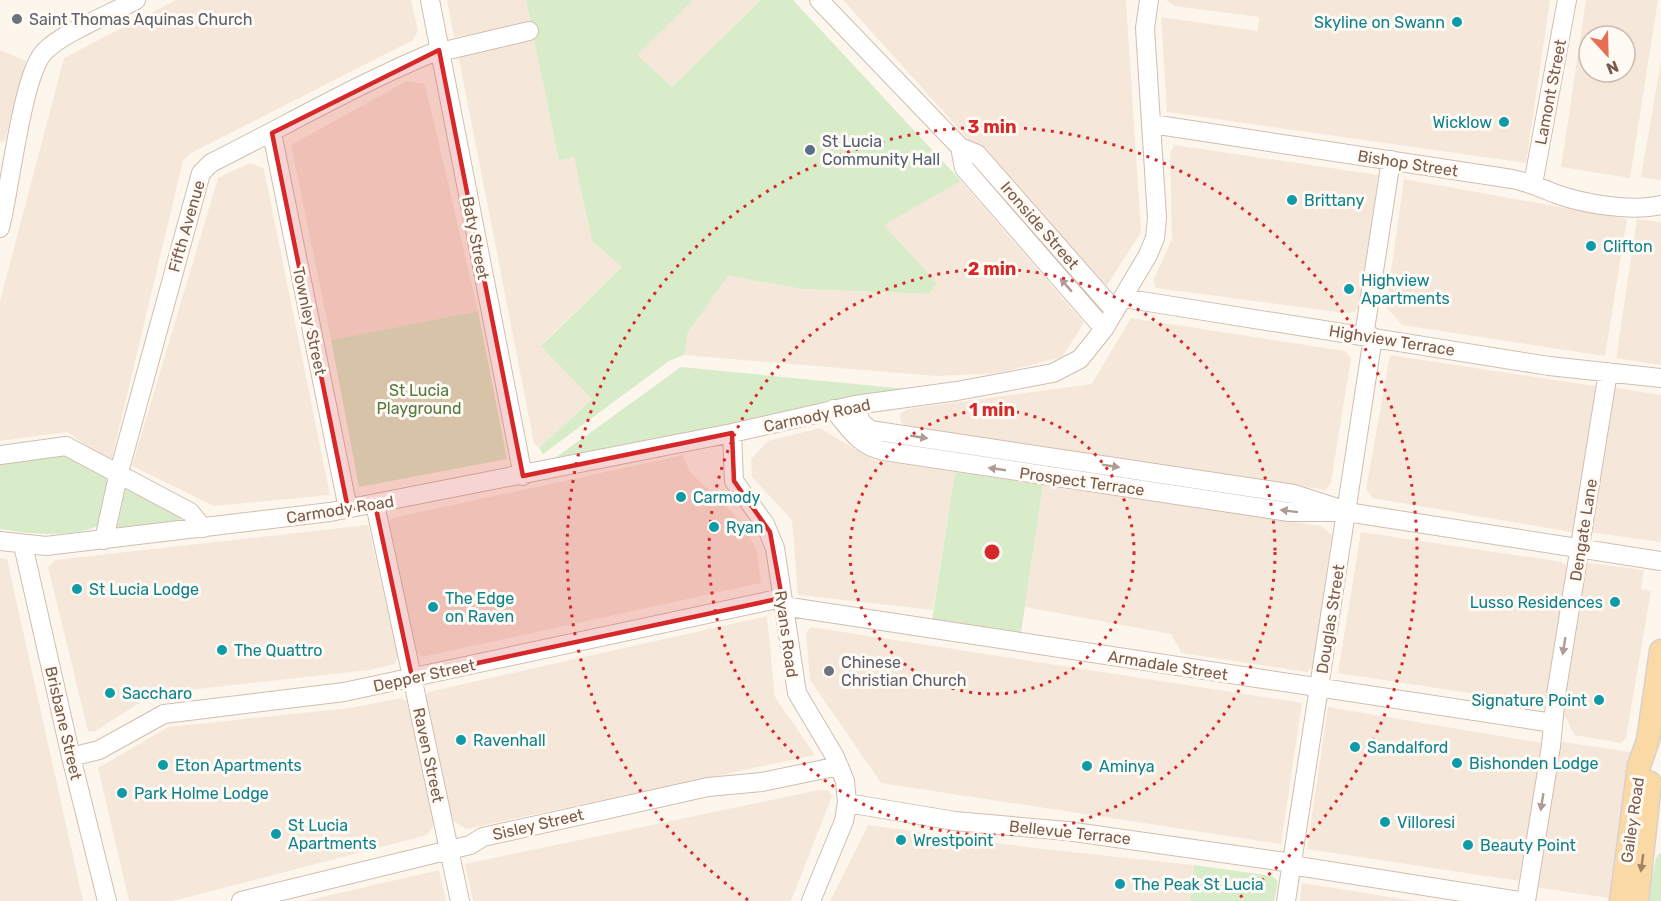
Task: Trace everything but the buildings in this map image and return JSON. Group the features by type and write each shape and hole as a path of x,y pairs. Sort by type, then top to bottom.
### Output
{"main road":[{"name":"Gailey Road","path":"1637,901 1651,767 1648,741 1661,651"},
{"name":"Gailey Road","path":"1621,901 1646,824"}],"street":[{"path":"0,228 5,173 34,69 42,54 55,43 136,0"},
{"name":"Baty Street","path":"430,0 523,476"},
{"name":"Ironside Street","path":"819,0 960,147 977,154 1119,305"},
{"name":"Carmody Road","path":"0,541 46,546 348,509 732,433 833,409 1053,373 1080,359 1104,328 1148,255 1156,232 1152,124 1145,28 1139,0"},
{"name":"Carmody Road","path":"1145,28 1149,0"},
{"name":"Lamont Street","path":"1533,184 1567,0"},
{"name":"Fifth Avenue","path":"104,540 118,476 201,173 211,163 399,66 440,51 529,31"},
{"name":"Bishop Street","path":"1152,124 1533,184 1564,196 1614,206 1642,208 1661,206"},
{"name":"Townley Street","path":"272,133 348,509"},
{"name":"Ironside Street","path":"960,147 964,168 1104,328"},
{"name":"Douglas Street","path":"1286,901 1347,512 1391,160"},
{"name":"Highview Terrace","path":"1119,305 1368,337 1550,366 1661,378"},
{"name":"Dengate Lane","path":"1526,901 1608,372"},
{"path":"893,433 891,416 895,400"},
{"name":"Prospect Terrace","path":"855,405 865,427 1294,494 1347,512"},
{"name":"Prospect Terrace","path":"833,409 860,441 884,452 1295,512 1347,512 1661,561"},
{"name":"Ryans Road","path":"732,433 734,481 770,532 796,693 839,766 845,782 848,803 844,821 811,901"},
{"path":"0,455 66,447 190,512 203,528"},
{"name":"Raven Street","path":"375,504 460,901"},
{"name":"Brisbane Street","path":"23,545 71,758 107,901"},
{"name":"Depper Street","path":"71,758 99,750 164,714 344,692 783,602"},
{"name":"Armadale Street","path":"783,602 1553,723"},
{"name":"Sisley Street","path":"241,901 470,845 483,837 578,814 708,787 762,782 839,766"},
{"name":"Bellevue Terrace","path":"848,803 956,821 1067,831 1292,864 1519,901"}],"highlighted area":[{"path":"439,50 523,476 732,433 734,481 770,532 782,598 412,677 375,504 348,509 272,133"}],"shaded area":[{"path":"176,0 411,0 418,31 413,40 191,153 183,161 111,462 67,432 0,441 0,301 64,58"},
{"path":"447,0 526,0 531,26 454,37"},
{"path":"693,0 761,0 672,87 636,55"},
{"path":"843,0 1126,0 1141,232 1104,290"},
{"path":"1166,0 1550,0 1526,163 1167,112 1161,17 1258,31 1259,17 1174,6"},
{"path":"1586,0 1658,0 1630,178 1561,167 1577,60 1577,84 1637,84 1637,24 1582,24"},
{"path":"534,38 559,159 574,156 592,241 622,267 541,345 592,399 539,448 534,443 458,54"},
{"path":"0,50 26,61 5,141 0,142"},
{"path":"1661,61 1661,180 1641,177"},
{"path":"407,81 425,84 478,311 331,340 291,145"},
{"path":"1174,145 1378,175 1360,305 1355,312 1345,313 1156,288 1153,281 1172,239 1170,155"},
{"path":"250,163 264,169 330,495 214,506 132,466 218,178"},
{"path":"1404,179 1627,219 1605,356 1402,325 1386,307"},
{"path":"961,181 1084,323 1062,357 999,373 936,376 684,355 688,332 728,276 803,289 929,294 937,283 883,225"},
{"path":"1637,219 1661,222 1661,365 1616,358"},
{"path":"1131,318 1345,351 1351,358 1331,482 1326,490 908,427 901,422 900,414 907,409 1092,384"},
{"path":"1390,355 1601,387 1577,533 1372,498 1366,489"},
{"path":"1611,387 1661,395 1661,542 1589,532"},
{"path":"820,428 873,460 955,472 933,610 798,595 792,520 752,477 751,459 768,441"},
{"path":"683,455 690,472 743,523 757,552 761,583 422,657 416,652 389,523 392,518"},
{"path":"1043,485 1321,526 1332,535 1313,666 1307,672 1182,653 1171,634 1025,607"},
{"path":"368,525 398,656 395,664 370,670 153,694 94,732 88,731 48,567 55,560"},
{"path":"1361,532 1562,562 1568,568 1547,705 1338,673"},
{"path":"0,558 7,559 83,901 0,901"},
{"path":"1589,563 1644,570 1641,589 1651,591 1626,738 1620,743 1574,735 1567,719 1562,714 1586,566"},
{"path":"767,616 775,697 815,755 466,829 452,820 425,697 428,692"},
{"path":"811,627 1302,703 1281,844 881,783 810,680 806,634"},
{"path":"401,698 407,701 435,823 427,835 173,901 129,901 98,768 168,727 350,708"},
{"path":"1328,707 1543,743 1519,881 1307,849"},
{"path":"1556,741 1631,752 1609,898 1534,887"},
{"path":"828,790 832,796 791,901 473,901 465,864"},
{"path":"868,825 1034,848 1194,865 1190,901 830,901"},
{"path":"439,870 446,901 305,901"},
{"path":"1302,883 1415,901 1300,901"}],"green space":[{"path":"526,0 693,0 637,55 672,87 761,0 793,0 961,181 884,225 937,283 929,294 803,289 728,276 688,332 684,355 669,361 543,454 539,448 592,399 541,346 622,267 592,241 574,157 559,160"},
{"name":"St Lucia Playground","path":"478,311 507,459 359,487 331,340"},
{"path":"681,367 907,389 551,461"},
{"path":"65,453 111,481 98,526 62,534 0,529 0,463"},
{"path":"955,472 1043,485 1021,633 932,620"},
{"path":"125,488 186,517 176,522 117,528"},
{"path":"1661,852 1661,901 1647,901 1656,858"},
{"path":"1194,865 1272,876 1278,881 1274,901 1190,901"}],"place":[{"name":"Saint Thomas Aquinas Church","path":"17,19"},
{"name":"Skyline on Swann","path":"1457,22"},
{"name":"Wicklow","path":"1504,122"},
{"name":"St Lucia Community Hall","path":"810,150"},
{"name":"Brittany","path":"1292,200"},
{"name":"Clifton","path":"1591,246"},
{"name":"Highview Apartments","path":"1349,289"},
{"name":"Carmody","path":"681,497"},
{"name":"Ryan","path":"714,527"},
{"name":"St Lucia Lodge","path":"77,589"},
{"name":"Lusso Residences","path":"1615,602"},
{"name":"The Edge on Raven","path":"433,607"},
{"name":"The Quattro","path":"222,650"},
{"name":"Chinese Christian Church","path":"829,671"},
{"name":"Saccharo","path":"110,693"},
{"name":"Signature Point","path":"1599,700"},
{"name":"Ravenhall","path":"461,740"},
{"name":"Sandalford","path":"1355,747"},
{"name":"Bishonden Lodge","path":"1457,763"},
{"name":"Eton Apartments","path":"163,765"},
{"name":"Aminya","path":"1087,766"},
{"name":"Park Holme Lodge","path":"122,793"},
{"name":"Villoresi","path":"1385,822"},
{"name":"St Lucia Apartments","path":"276,834"},
{"name":"Wrestpoint","path":"901,840"},
{"name":"Beauty Point","path":"1468,845"},
{"name":"The Peak St Lucia","path":"1120,884"}]}
